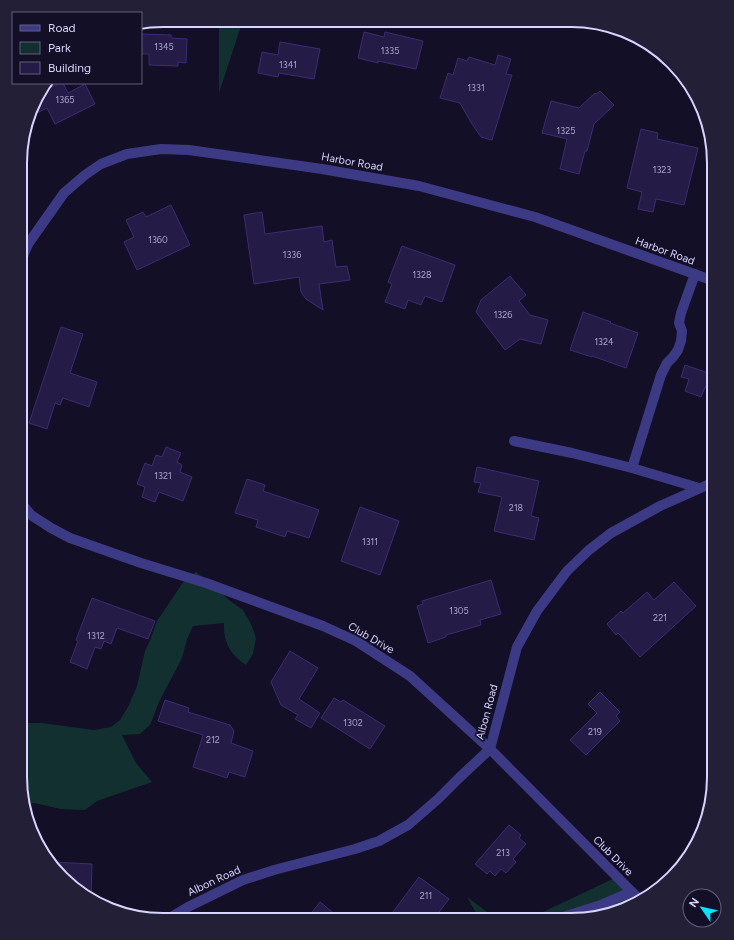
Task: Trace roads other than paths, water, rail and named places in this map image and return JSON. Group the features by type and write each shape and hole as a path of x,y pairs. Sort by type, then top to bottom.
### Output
{"street":[{"name":"Harbor Road","path":"27,246 64,193 85,175 101,164 127,154 161,149 196,151 322,169 419,186 535,218 707,278"},
{"path":"632,468 660,375 667,363 678,350 681,341 682,331 679,323 681,313 695,274"},
{"path":"514,441 572,453 632,468 699,488"},
{"name":"Albon Road","path":"178,913 243,880 379,841 408,825 438,799 490,749 517,648 537,611 566,571 589,550 612,533 660,506 707,485"},
{"name":"Club Drive","path":"27,511 51,528 70,538 141,563 206,583 323,626 356,641 410,676 490,749 636,896"},
{"path":"576,913 598,906 631,892"}]}
